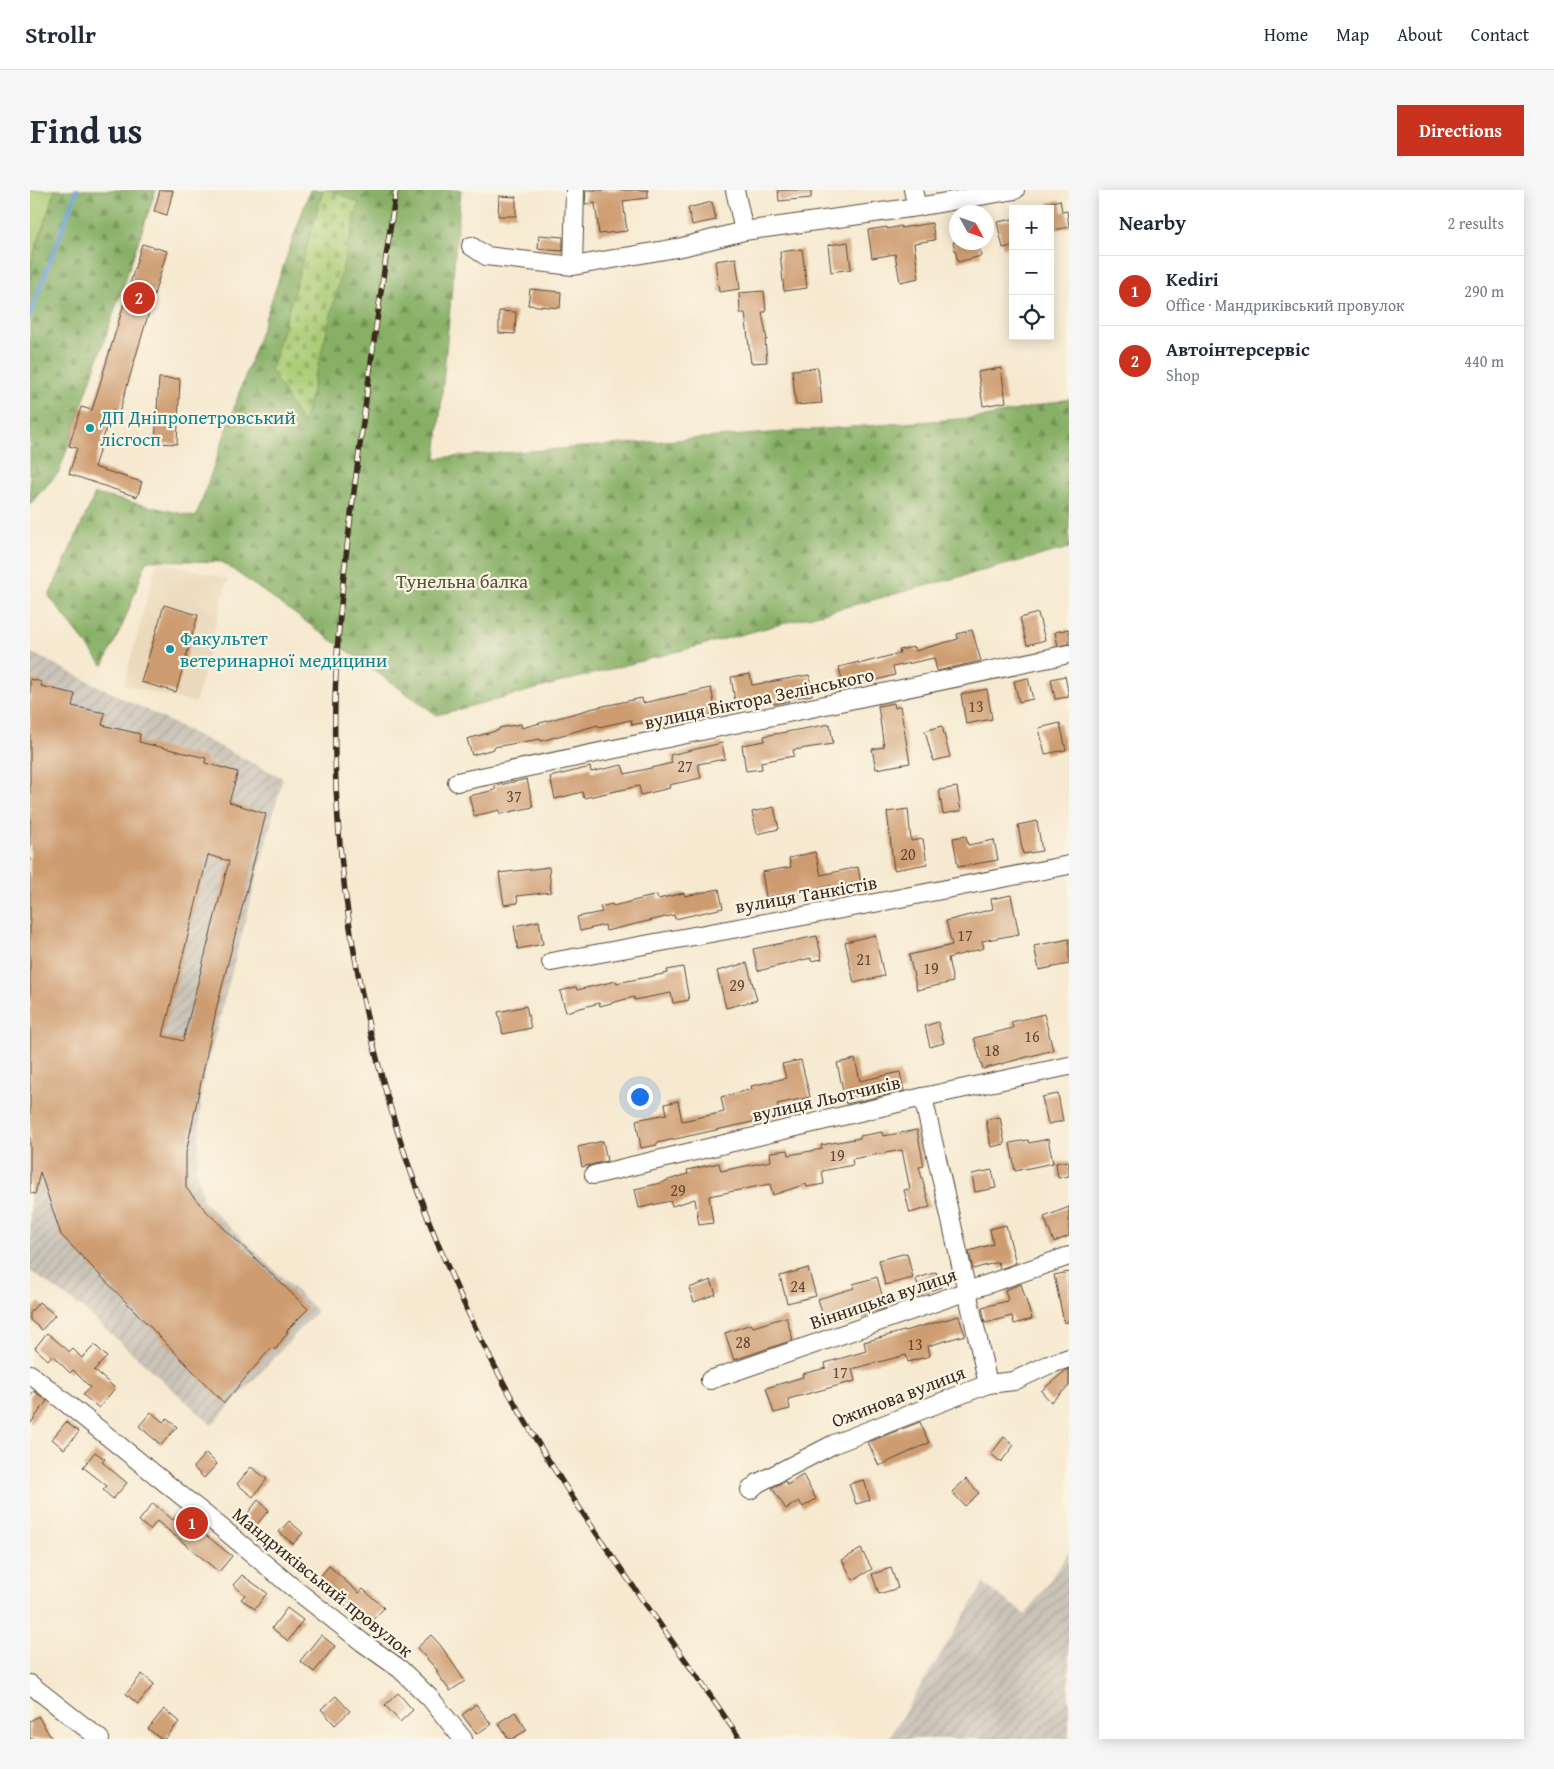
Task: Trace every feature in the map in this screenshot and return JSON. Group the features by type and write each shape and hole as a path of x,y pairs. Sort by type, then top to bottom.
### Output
{"street":[{"path":"573,266 575,190"},
{"path":"735,190 744,231"},
{"path":"913,190 917,207"},
{"path":"470,246 486,256 573,266 682,247 744,231 917,207 1014,190"},
{"name":"вулиця Віктора Зелінського","path":"457,782 1069,654"},
{"name":"вулиця Танкістів","path":"551,962 880,902 1069,865"},
{"name":"вулиця Льотчиків","path":"594,1176 923,1097 1069,1066"},
{"path":"923,1097 988,1384"},
{"name":"Вінницька вулиця","path":"710,1380 1069,1256"},
{"name":"Ожинова вулиця","path":"750,1490 758,1483 834,1444 988,1384 1014,1382 1048,1365 1069,1358"},
{"name":"Мандриківський провулок","path":"30,1374 298,1592 400,1669 430,1698 463,1739"},
{"path":"30,1684 100,1739"}],"shaded area":[{"path":"157,560 228,579 195,703 124,685"},
{"path":"30,652 283,778 202,1085 197,1169 203,1201 317,1311 212,1425 81,1307 30,1271"},
{"path":"1069,1552 1069,1739 888,1739 984,1584 1026,1615"}],"green space":[{"path":"30,190 55,190 30,265"},
{"path":"55,190 156,190 59,472 30,504 30,265"},
{"name":"Тунельна балка","path":"310,190 461,190 436,458 985,417 1069,399 1069,548 437,715 222,562 147,560 124,622 103,666 49,596 95,494 196,517"},
{"path":"323,190 331,190 359,203 303,425 271,371"}],"building":[{"path":"160,190 173,190 167,215 154,211"},
{"path":"586,190 648,190 648,198 623,201 627,231 599,234 595,203 585,204"},
{"path":"778,190 811,190 811,198 779,201"},
{"path":"499,196 516,197 516,216 498,216"},
{"path":"1060,200 1062,212 1067,211 1069,227 1054,230 1054,205 1049,205 1048,203"},
{"path":"712,202 716,220 692,225 688,208"},
{"path":"1009,220 1009,247 1003,248 997,222"},
{"path":"932,223 935,240 914,243 919,278 900,282 895,254 872,258 868,230 901,226 901,228"},
{"path":"539,235 563,237 563,251 538,249"},
{"path":"848,242 851,269 831,272 828,245"},
{"path":"142,244 167,251 119,413 112,410 94,467 142,482 137,497 69,474 77,448 69,446 81,407 92,410"},
{"path":"802,249 807,288 784,291 780,252"},
{"path":"955,250 980,250 981,256 958,262"},
{"path":"736,258 740,289 719,292 715,261"},
{"path":"530,289 561,292 560,308 528,305"},
{"path":"764,291 766,312 762,312 767,340 765,340 767,362 751,363 745,313 740,313 739,293"},
{"path":"499,311 516,312 515,334 499,333"},
{"path":"818,368 822,403 796,405 792,370"},
{"path":"1001,368 1006,402 983,406 978,372"},
{"path":"159,378 180,379 177,444 155,443"},
{"name":"Факультет ветеринарної медицини","path":"164,605 198,615 176,692 141,682"},
{"path":"1038,613 1045,640 1027,645 1020,618"},
{"path":"1069,629 1069,644 1058,646 1055,632"},
{"path":"972,630 981,661 937,671 934,658 893,667 895,675 844,689 839,667 859,662 859,664 900,653 899,650 914,647 915,651 958,639 957,634"},
{"path":"750,674 752,685 809,675 812,695 774,704 773,701 736,707 731,677"},
{"path":"1065,676 1069,697 1055,699 1051,679"},
{"path":"1028,678 1033,699 1019,702 1014,681"},
{"path":"30,679 42,682 41,686 75,694 72,706 105,713 102,725 140,734 139,742 206,758 205,763 238,772 229,802 266,814 217,1006 186,1153 186,1188 206,1211 308,1309 286,1331 288,1332 275,1350 272,1347 224,1403 61,1235 40,1172 35,1194 30,1193","holes":["208,855 229,861 183,1041 163,1036"]},
{"path":"711,688 716,713 696,717 696,714 664,721 664,718 632,725 631,720 599,727 598,725 541,741 540,739 494,747 494,749 472,755 467,739 499,730 499,728 521,724 522,728 594,708 642,698 643,703"},
{"path":"987,689 992,719 966,724 961,694"},
{"path":"894,703 895,708 900,706 910,763 876,769 872,749 884,747 878,706"},
{"path":"1060,723 1066,750 1045,754 1039,728"},
{"path":"830,724 833,744 793,750 794,756 761,762 762,769 746,771 742,745 765,741 764,736"},
{"path":"942,726 950,757 933,761 925,731"},
{"path":"722,743 725,759 698,764 701,778 669,785 670,788 641,795 639,786 584,798 582,792 555,799 550,777 590,767 591,772 622,765 625,774 672,763 670,755"},
{"path":"527,779 533,807 500,814 500,810 474,816 469,796 495,790 495,786"},
{"path":"957,787 961,811 943,814 939,790"},
{"path":"774,807 779,829 757,834 752,812"},
{"path":"908,809 911,841 923,839 927,864 894,870 887,812"},
{"path":"1037,821 1042,851 1023,854 1018,825"},
{"path":"966,836 968,845 994,840 998,860 958,867 953,838"},
{"path":"815,852 821,875 858,867 861,883 831,889 831,886 797,894 796,892 766,897 762,872 791,867 789,858"},
{"path":"549,867 551,892 517,896 518,903 504,905 499,873"},
{"path":"719,889 723,908 675,919 674,915 606,931 605,925 580,931 577,917 602,912 600,907 612,904 613,906 657,895 658,899 684,893 685,896"},
{"path":"1011,895 1019,934 982,941 984,948 948,958 953,982 917,990 909,955 952,945 946,921 993,909 991,899"},
{"path":"539,921 543,944 518,949 514,926"},
{"path":"875,935 884,976 854,983 845,942"},
{"path":"817,936 822,959 811,961 811,958 758,971 753,949"},
{"path":"1069,939 1069,964 1039,970 1034,946"},
{"path":"747,963 757,1000 726,1008 717,971"},
{"path":"683,967 689,1000 673,1003 671,993 634,1000 634,997 600,1006 599,1003 566,1012 560,991 576,987 577,990 616,981 617,983 668,973 667,970"},
{"path":"526,1006 531,1028 503,1034 498,1012"},
{"path":"1044,1014 1053,1050 983,1069 974,1038 1013,1028 1011,1022"},
{"path":"938,1022 944,1043 930,1047 925,1026"},
{"path":"855,1059 860,1081 900,1072 904,1091 846,1104 837,1063"},
{"path":"801,1060 810,1097 777,1104 780,1116 641,1148 636,1120 667,1114 665,1104 678,1101 682,1121 724,1112 721,1097 752,1089 751,1086 786,1078 782,1064"},
{"path":"1058,1094 1063,1121 1048,1124 1042,1097"},
{"path":"1000,1117 1005,1144 991,1147 986,1120"},
{"path":"917,1130 924,1166 919,1167 930,1207 910,1213 904,1190 910,1189 902,1150 852,1159 853,1165 822,1171 824,1184 807,1187 806,1184 773,1195 770,1184 709,1196 713,1223 699,1225 695,1199 672,1206 670,1201 639,1208 635,1189 688,1174 687,1170 719,1163 721,1171 771,1161 770,1152 788,1150 789,1155 822,1149 821,1145 860,1138 860,1136 882,1132 883,1136"},
{"path":"1048,1139 1053,1163 1015,1171 1010,1143 1028,1140 1029,1143"},
{"path":"603,1141 607,1161 582,1167 578,1147"},
{"path":"1069,1161 1069,1176 1058,1178 1056,1163"},
{"path":"992,1170 996,1188 975,1192 972,1174"},
{"path":"1069,1207 1069,1236 1054,1242 1044,1217"},
{"path":"1006,1225 1016,1263 1000,1269 998,1262 973,1269 969,1251 993,1244 990,1229"},
{"path":"907,1253 913,1278 885,1285 879,1260"},
{"path":"808,1268 816,1296 787,1303 780,1276"},
{"path":"936,1272 941,1287 920,1294 916,1279"},
{"path":"1069,1272 1069,1322 1064,1322 1054,1275"},
{"path":"877,1277 886,1308 825,1323 818,1299 854,1288 853,1284"},
{"path":"711,1280 716,1294 694,1302 689,1288"},
{"path":"1021,1284 1032,1319 1014,1324 1012,1316 985,1323 982,1307 1008,1301 1005,1290"},
{"path":"39,1302 55,1315 42,1330 30,1320 30,1313"},
{"path":"959,1316 965,1335 928,1346 930,1356 908,1362 906,1355 852,1369 855,1381 788,1399 790,1409 774,1413 766,1388 803,1377 802,1374 826,1368 825,1363 866,1351 864,1342"},
{"path":"786,1317 793,1340 734,1360 725,1333 751,1324 753,1327"},
{"path":"47,1333 70,1352 73,1349 82,1358 95,1345 107,1357 94,1370 115,1388 99,1408 83,1395 90,1387 73,1370 70,1373 52,1355 48,1360 35,1348"},
{"path":"1069,1369 1069,1386 1051,1402 1041,1391"},
{"path":"34,1391 47,1401 30,1424 30,1396"},
{"path":"151,1412 163,1422 167,1418 177,1427 161,1445 139,1426"},
{"path":"66,1422 79,1432 64,1449 52,1439"},
{"path":"920,1422 929,1443 879,1466 868,1442"},
{"path":"1004,1437 1014,1445 1001,1462 991,1454"},
{"path":"95,1452 105,1459 102,1462 127,1483 113,1499 103,1490 107,1486 83,1467"},
{"path":"206,1453 217,1464 204,1478 193,1467"},
{"path":"251,1467 267,1479 253,1497 237,1484"},
{"path":"803,1475 816,1499 803,1507 799,1501 786,1509 772,1488 785,1481 787,1485"},
{"path":"966,1479 979,1493 965,1506 952,1492"},
{"path":"864,1480 870,1500 856,1504 849,1484"},
{"path":"258,1500 269,1510 255,1527 244,1518"},
{"path":"153,1503 173,1520 178,1513 232,1556 219,1572 157,1521 150,1530 139,1521"},
{"path":"289,1521 303,1533 293,1544 279,1532"},
{"path":"861,1549 872,1569 853,1580 842,1560"},
{"path":"329,1566 359,1593 363,1589 384,1608 366,1627 332,1593 316,1581"},
{"path":"891,1568 898,1588 879,1594 872,1574"},
{"path":"242,1575 267,1593 255,1609 241,1599 245,1595 233,1585"},
{"path":"287,1608 303,1620 288,1641 272,1628"},
{"path":"321,1635 335,1646 314,1672 300,1661"},
{"path":"431,1635 441,1646 465,1681 450,1691 436,1672 438,1671 417,1648"},
{"path":"142,1674 154,1684 138,1704 126,1694"},
{"path":"398,1693 413,1710 400,1722 385,1705"},
{"path":"336,1696 350,1711 335,1725 321,1709"},
{"path":"476,1704 491,1724 477,1734 462,1715"},
{"path":"164,1709 179,1722 165,1739 161,1739 148,1729"},
{"path":"515,1712 527,1730 509,1739 498,1723"},
{"path":"38,1716 52,1739 30,1739 30,1721"}],"waterway":[{"path":"30,315 77,190"}],"railway":[{"path":"396,190 348,541 338,637 335,701 336,786 343,871 355,955 372,1039 394,1121 422,1202 454,1280 490,1357 517,1407 577,1504 740,1739"}],"place":[{"name":"Автоінтерсервіс","path":"139,298"},
{"name":"ДП Дніпропетровський лісгосп","path":"90,428"},
{"name":"Факультет ветеринарної медицини","path":"170,649"},
{"name":"Kediri","path":"192,1523"}]}
